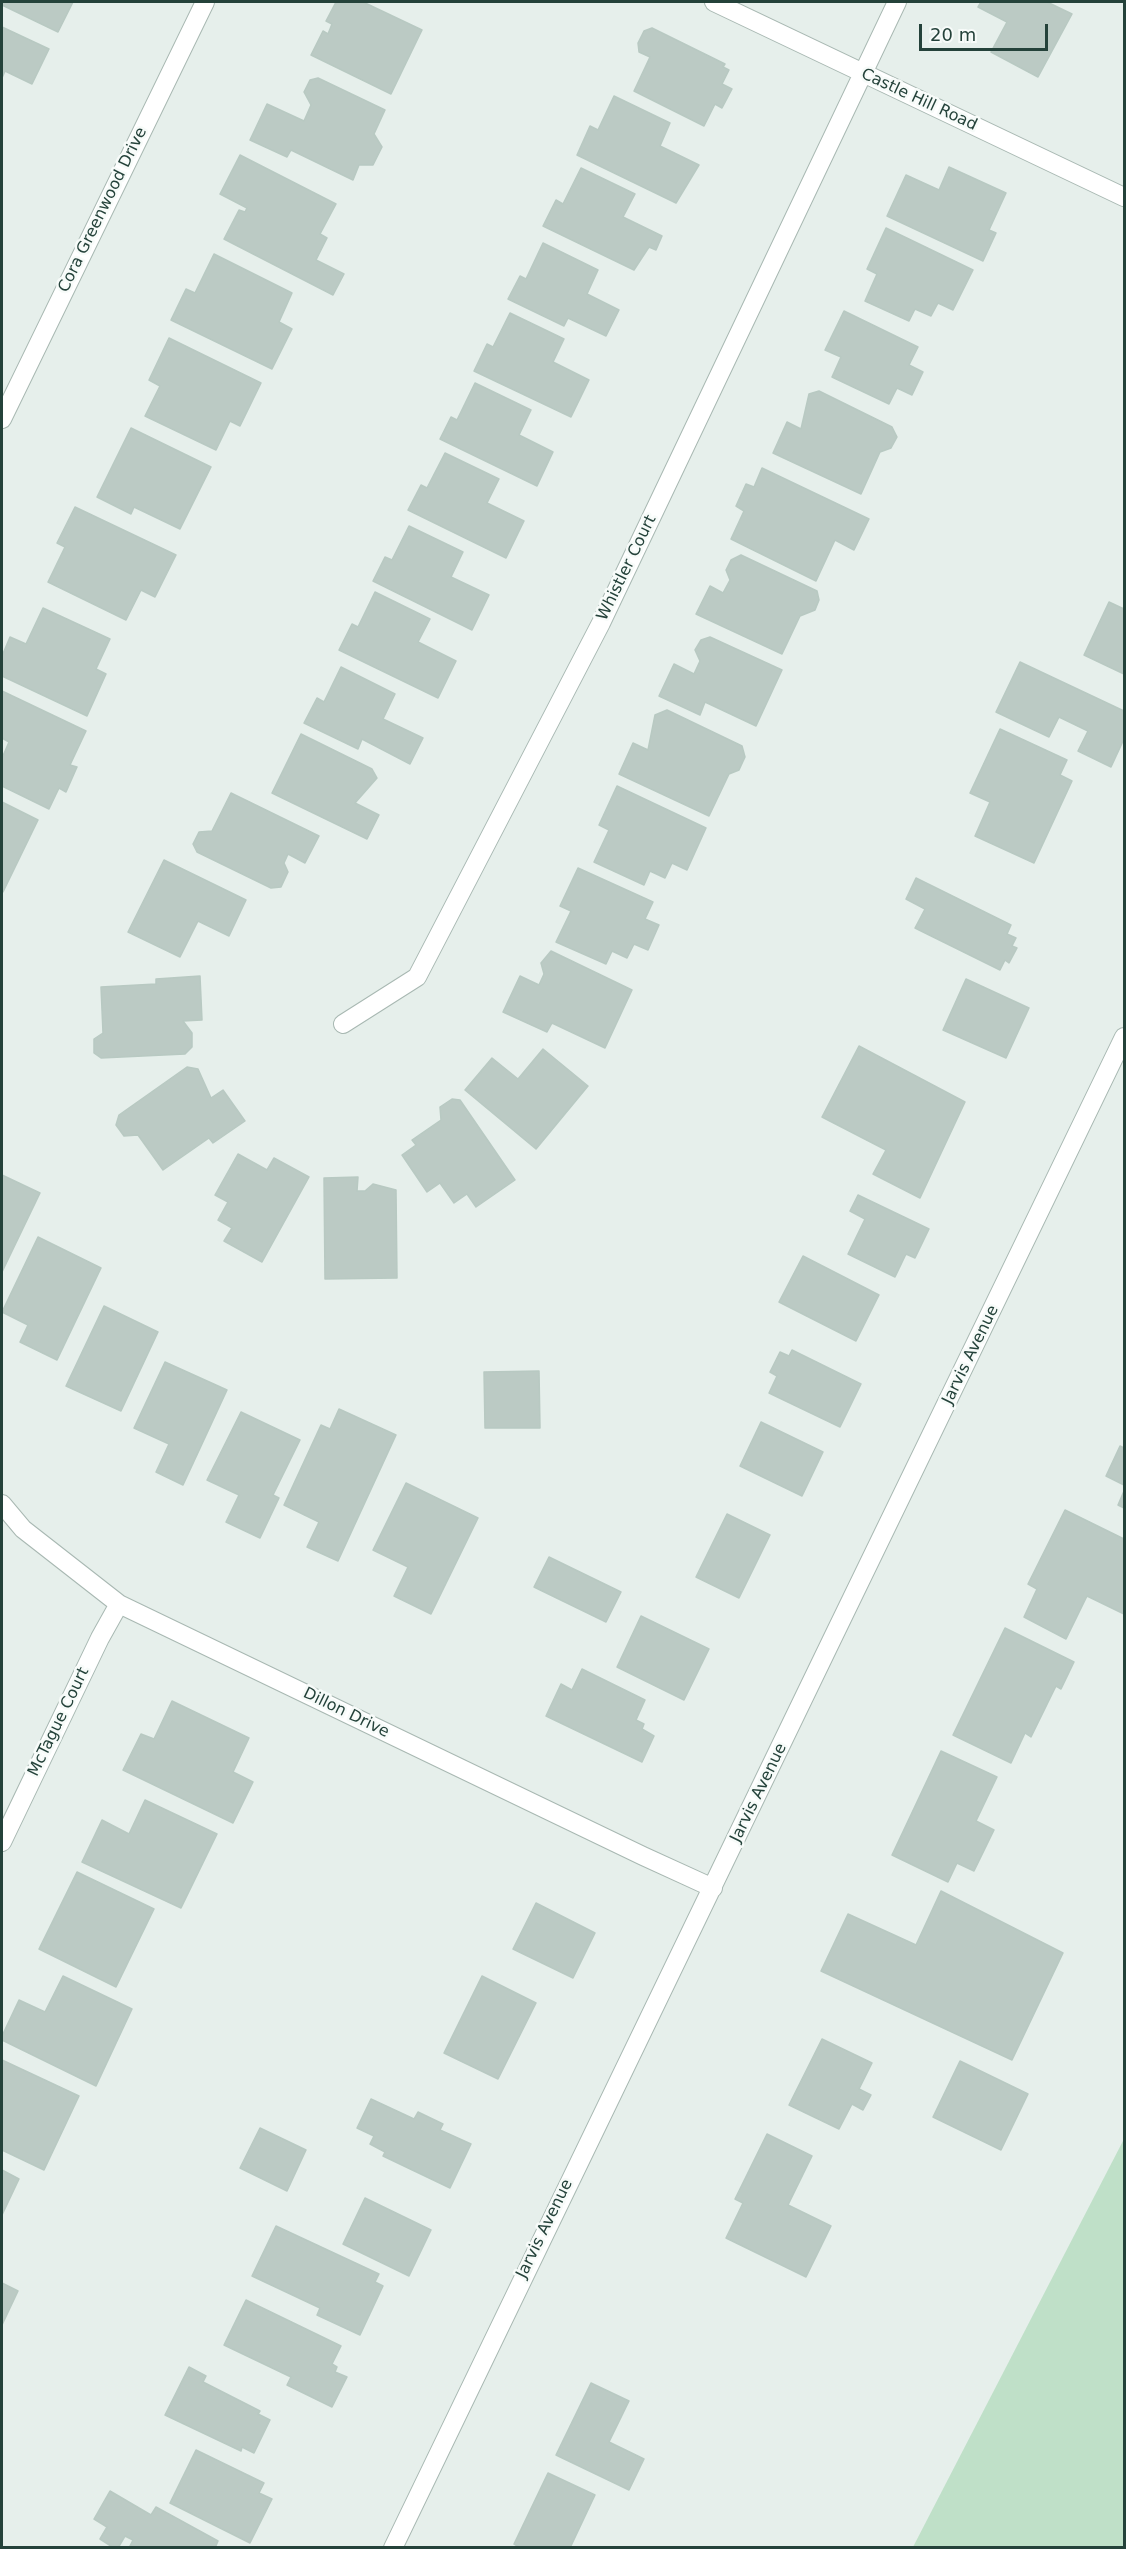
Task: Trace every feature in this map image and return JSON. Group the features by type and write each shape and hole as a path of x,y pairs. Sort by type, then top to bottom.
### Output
{"street":[{"name":"Cora Greenwood Drive","path":"3,412 205,2"},
{"name":"Castle Hill Road","path":"714,2 1125,197"},
{"name":"Whistler Court","path":"343,1024 417,977 601,623 897,2"},
{"name":"Jarvis Avenue","path":"393,2547 563,2192 713,1888 1125,1037"},
{"name":"Dillon Drive","path":"2,1504 23,1529 119,1604 713,1888"},
{"name":"McTague Court","path":"2,1842 100,1638 119,1604"}],"green space":[{"path":"1124,2139 1124,2547 913,2547"}],"building":[{"path":"2,2 73,2 58,32 2,5"},
{"path":"336,2 363,2 422,30 391,94 311,55 323,31 328,34 332,24 326,21"},
{"path":"981,2 1047,2 1072,14 1038,77 991,52 1007,22 978,7"},
{"path":"2,27 49,49 32,84 5,71 2,78"},
{"path":"652,28 725,64 723,67 729,70 722,84 732,89 722,108 715,104 704,126 634,91 650,57 639,52 638,43 644,31"},
{"path":"318,78 385,110 374,134 382,147 373,165 359,165 353,180 291,150 287,157 250,140 267,104 304,121 311,105 304,92 310,80"},
{"path":"614,96 670,123 660,146 699,165 676,203 577,155 590,126 598,130"},
{"path":"240,155 336,204 320,234 327,238 316,260 344,274 333,295 224,239 239,210 245,212 247,208 220,194"},
{"path":"949,167 1006,193 989,230 996,233 983,261 887,216 906,175 939,190"},
{"path":"581,168 635,194 623,217 662,236 656,250 649,247 634,270 543,226 556,200 563,204"},
{"path":"886,228 973,270 953,310 938,303 931,316 915,309 909,321 865,301 877,274 867,269"},
{"path":"543,243 598,270 587,294 619,310 606,336 568,318 564,326 508,299 520,276 526,279"},
{"path":"214,254 292,293 279,322 292,329 272,369 171,320 186,289 195,293"},
{"path":"844,311 918,347 909,365 923,372 912,395 897,388 889,404 832,377 841,357 825,350"},
{"path":"510,313 564,339 553,362 589,380 571,417 474,371 487,344 493,347"},
{"path":"169,338 261,383 240,426 230,421 216,450 145,416 160,386 149,380"},
{"path":"475,383 531,410 519,435 553,452 537,486 440,439 451,417 457,420"},
{"path":"819,391 892,427 897,437 891,448 880,452 861,494 773,453 787,422 801,429 809,394"},
{"path":"131,428 211,467 180,529 134,507 131,514 97,497"},
{"path":"445,453 499,479 487,503 524,521 506,558 408,510 421,485 427,488"},
{"path":"762,468 869,519 854,550 835,540 816,581 731,539 744,511 736,506 746,484 754,487"},
{"path":"75,507 176,555 155,597 141,590 126,620 48,582 65,547 57,543"},
{"path":"409,526 463,552 451,577 489,595 472,630 373,581 385,557 392,560"},
{"path":"741,555 817,591 819,600 815,610 800,616 782,654 696,614 710,586 723,593 730,580 726,570 731,560"},
{"path":"375,592 430,619 418,642 456,661 438,698 339,650 352,624 358,627"},
{"path":"1109,602 1124,609 1124,674 1084,655"},
{"path":"43,608 110,639 96,669 106,674 87,716 2,676 2,656 10,637 26,644"},
{"path":"710,637 782,670 756,726 705,702 700,715 659,696 674,664 694,674 700,661 695,650 701,640"},
{"path":"1020,662 1124,711 1124,739 1111,767 1078,751 1088,731 1059,717 1049,737 996,712"},
{"path":"341,667 395,694 383,719 423,738 410,764 362,739 358,749 304,723 317,698 324,702"},
{"path":"2,691 86,731 70,765 77,767 66,792 59,788 49,809 2,786 2,758 9,742 2,738"},
{"path":"667,710 742,746 745,757 739,770 729,774 709,816 619,774 633,743 648,750 655,715"},
{"path":"1000,729 1067,760 1060,775 1072,781 1034,863 975,836 990,802 970,793"},
{"path":"301,734 372,769 377,778 355,803 379,815 367,839 272,793"},
{"path":"617,786 706,828 687,870 672,863 665,878 650,871 644,885 594,862 609,830 599,825"},
{"path":"231,793 319,836 305,863 288,854 284,863 288,872 281,887 271,888 197,852 193,844 199,832 212,831"},
{"path":"2,802 38,820 3,892 2,891"},
{"path":"164,860 246,900 229,936 198,921 180,957 128,932"},
{"path":"578,868 653,902 645,919 659,925 648,950 634,944 627,958 612,951 606,964 556,942 571,911 560,906"},
{"path":"916,878 1011,925 1007,934 1016,938 1012,946 1017,948 1009,963 1005,960 1000,970 915,928 925,909 906,899"},
{"path":"551,951 632,990 605,1048 552,1023 547,1032 503,1012 520,976 539,985 544,974 541,963"},
{"path":"200,976 202,1020 183,1021 192,1033 192,1047 185,1054 101,1058 94,1053 94,1039 103,1033 101,987 156,984 156,979"},
{"path":"966,979 1029,1008 1006,1058 943,1030"},
{"path":"859,1046 965,1102 920,1198 873,1174 886,1150 822,1117"},
{"path":"543,1049 588,1086 536,1149 465,1090 492,1058 518,1079"},
{"path":"187,1067 198,1069 211,1098 223,1090 245,1121 213,1143 209,1138 163,1170 138,1135 124,1136 116,1125 119,1115"},
{"path":"452,1099 460,1100 515,1180 476,1207 467,1194 454,1203 440,1183 427,1192 402,1155 416,1145 412,1140 441,1120 440,1107"},
{"path":"238,1154 267,1170 274,1158 309,1177 262,1262 224,1241 232,1228 218,1220 228,1202 215,1195"},
{"path":"2,1175 40,1193 2,1272"},
{"path":"358,1177 357,1191 365,1191 373,1184 396,1190 397,1278 325,1279 324,1178"},
{"path":"858,1195 929,1229 915,1258 906,1254 895,1277 848,1254 865,1219 850,1211"},
{"path":"38,1237 101,1268 57,1360 20,1342 28,1325 2,1312"},
{"path":"803,1256 879,1295 856,1341 779,1302"},
{"path":"104,1306 158,1332 121,1411 66,1386"},
{"path":"792,1350 861,1384 840,1427 769,1393 777,1376 770,1372 780,1352 789,1356"},
{"path":"165,1362 227,1390 183,1485 156,1472 169,1444 134,1428"},
{"path":"539,1371 540,1428 485,1428 484,1372"},
{"path":"339,1409 396,1435 338,1561 307,1547 319,1522 284,1505 321,1425 330,1429"},
{"path":"241,1412 300,1440 273,1495 279,1498 260,1538 226,1522 239,1495 207,1480"},
{"path":"761,1422 823,1452 802,1496 740,1466"},
{"path":"1120,1446 1124,1448 1124,1485 1106,1476"},
{"path":"406,1483 478,1518 431,1614 394,1596 408,1567 373,1550"},
{"path":"1124,1491 1124,1508 1118,1505"},
{"path":"1065,1510 1124,1539 1124,1614 1087,1596 1066,1639 1024,1617 1037,1589 1028,1584"},
{"path":"727,1514 770,1535 739,1598 696,1577"},
{"path":"549,1557 621,1592 606,1622 534,1587"},
{"path":"641,1616 709,1649 684,1700 617,1667"},
{"path":"1005,1628 1074,1662 1061,1689 1056,1686 1031,1737 1025,1733 1011,1763 953,1735"},
{"path":"582,1669 645,1700 636,1720 644,1724 642,1729 654,1736 642,1762 546,1716 561,1684 572,1690"},
{"path":"172,1701 249,1738 233,1772 253,1782 233,1823 123,1770 141,1734 154,1739"},
{"path":"941,1751 997,1777 976,1821 994,1830 974,1871 957,1863 948,1882 892,1855"},
{"path":"145,1800 217,1834 181,1908 82,1862 102,1820 129,1834"},
{"path":"77,1872 154,1909 116,1987 39,1949"},
{"path":"941,1891 1063,1953 1012,2060 821,1971 848,1914 916,1945"},
{"path":"536,1903 595,1933 573,1978 513,1949"},
{"path":"63,1976 132,2009 96,2086 2,2040 19,2000 45,2012"},
{"path":"482,1976 536,2003 498,2079 444,2053"},
{"path":"822,2039 872,2063 859,2089 871,2095 863,2110 852,2104 839,2129 789,2105"},
{"path":"2,2060 79,2096 44,2170 2,2150"},
{"path":"960,2061 1028,2094 1001,2150 933,2117"},
{"path":"371,2099 414,2119 418,2112 443,2124 440,2130 471,2144 450,2188 383,2156 385,2152 370,2144 374,2136 357,2128"},
{"path":"260,2128 306,2150 287,2191 240,2168"},
{"path":"767,2134 812,2156 788,2205 831,2226 806,2277 726,2238 743,2203 735,2199"},
{"path":"2,2170 19,2179 2,2215"},
{"path":"365,2198 431,2230 409,2276 343,2244"},
{"path":"276,2226 379,2274 375,2282 383,2286 360,2335 317,2315 320,2308 252,2276"},
{"path":"2,2283 18,2291 2,2325"},
{"path":"246,2300 341,2346 332,2364 337,2367 335,2372 347,2377 332,2407 287,2385 291,2377 224,2345"},
{"path":"189,2367 206,2376 203,2382 260,2411 258,2414 270,2420 254,2453 242,2447 241,2451 165,2415"},
{"path":"591,2383 629,2401 609,2442 644,2459 629,2490 556,2455"},
{"path":"196,2450 264,2483 259,2493 272,2499 250,2543 170,2503"},
{"path":"548,2473 595,2495 570,2548 521,2548 514,2544"},
{"path":"110,2491 151,2515 156,2507 218,2541 215,2548 129,2548 133,2540 125,2536 118,2548 114,2548 100,2539 107,2527 94,2519"}]}
